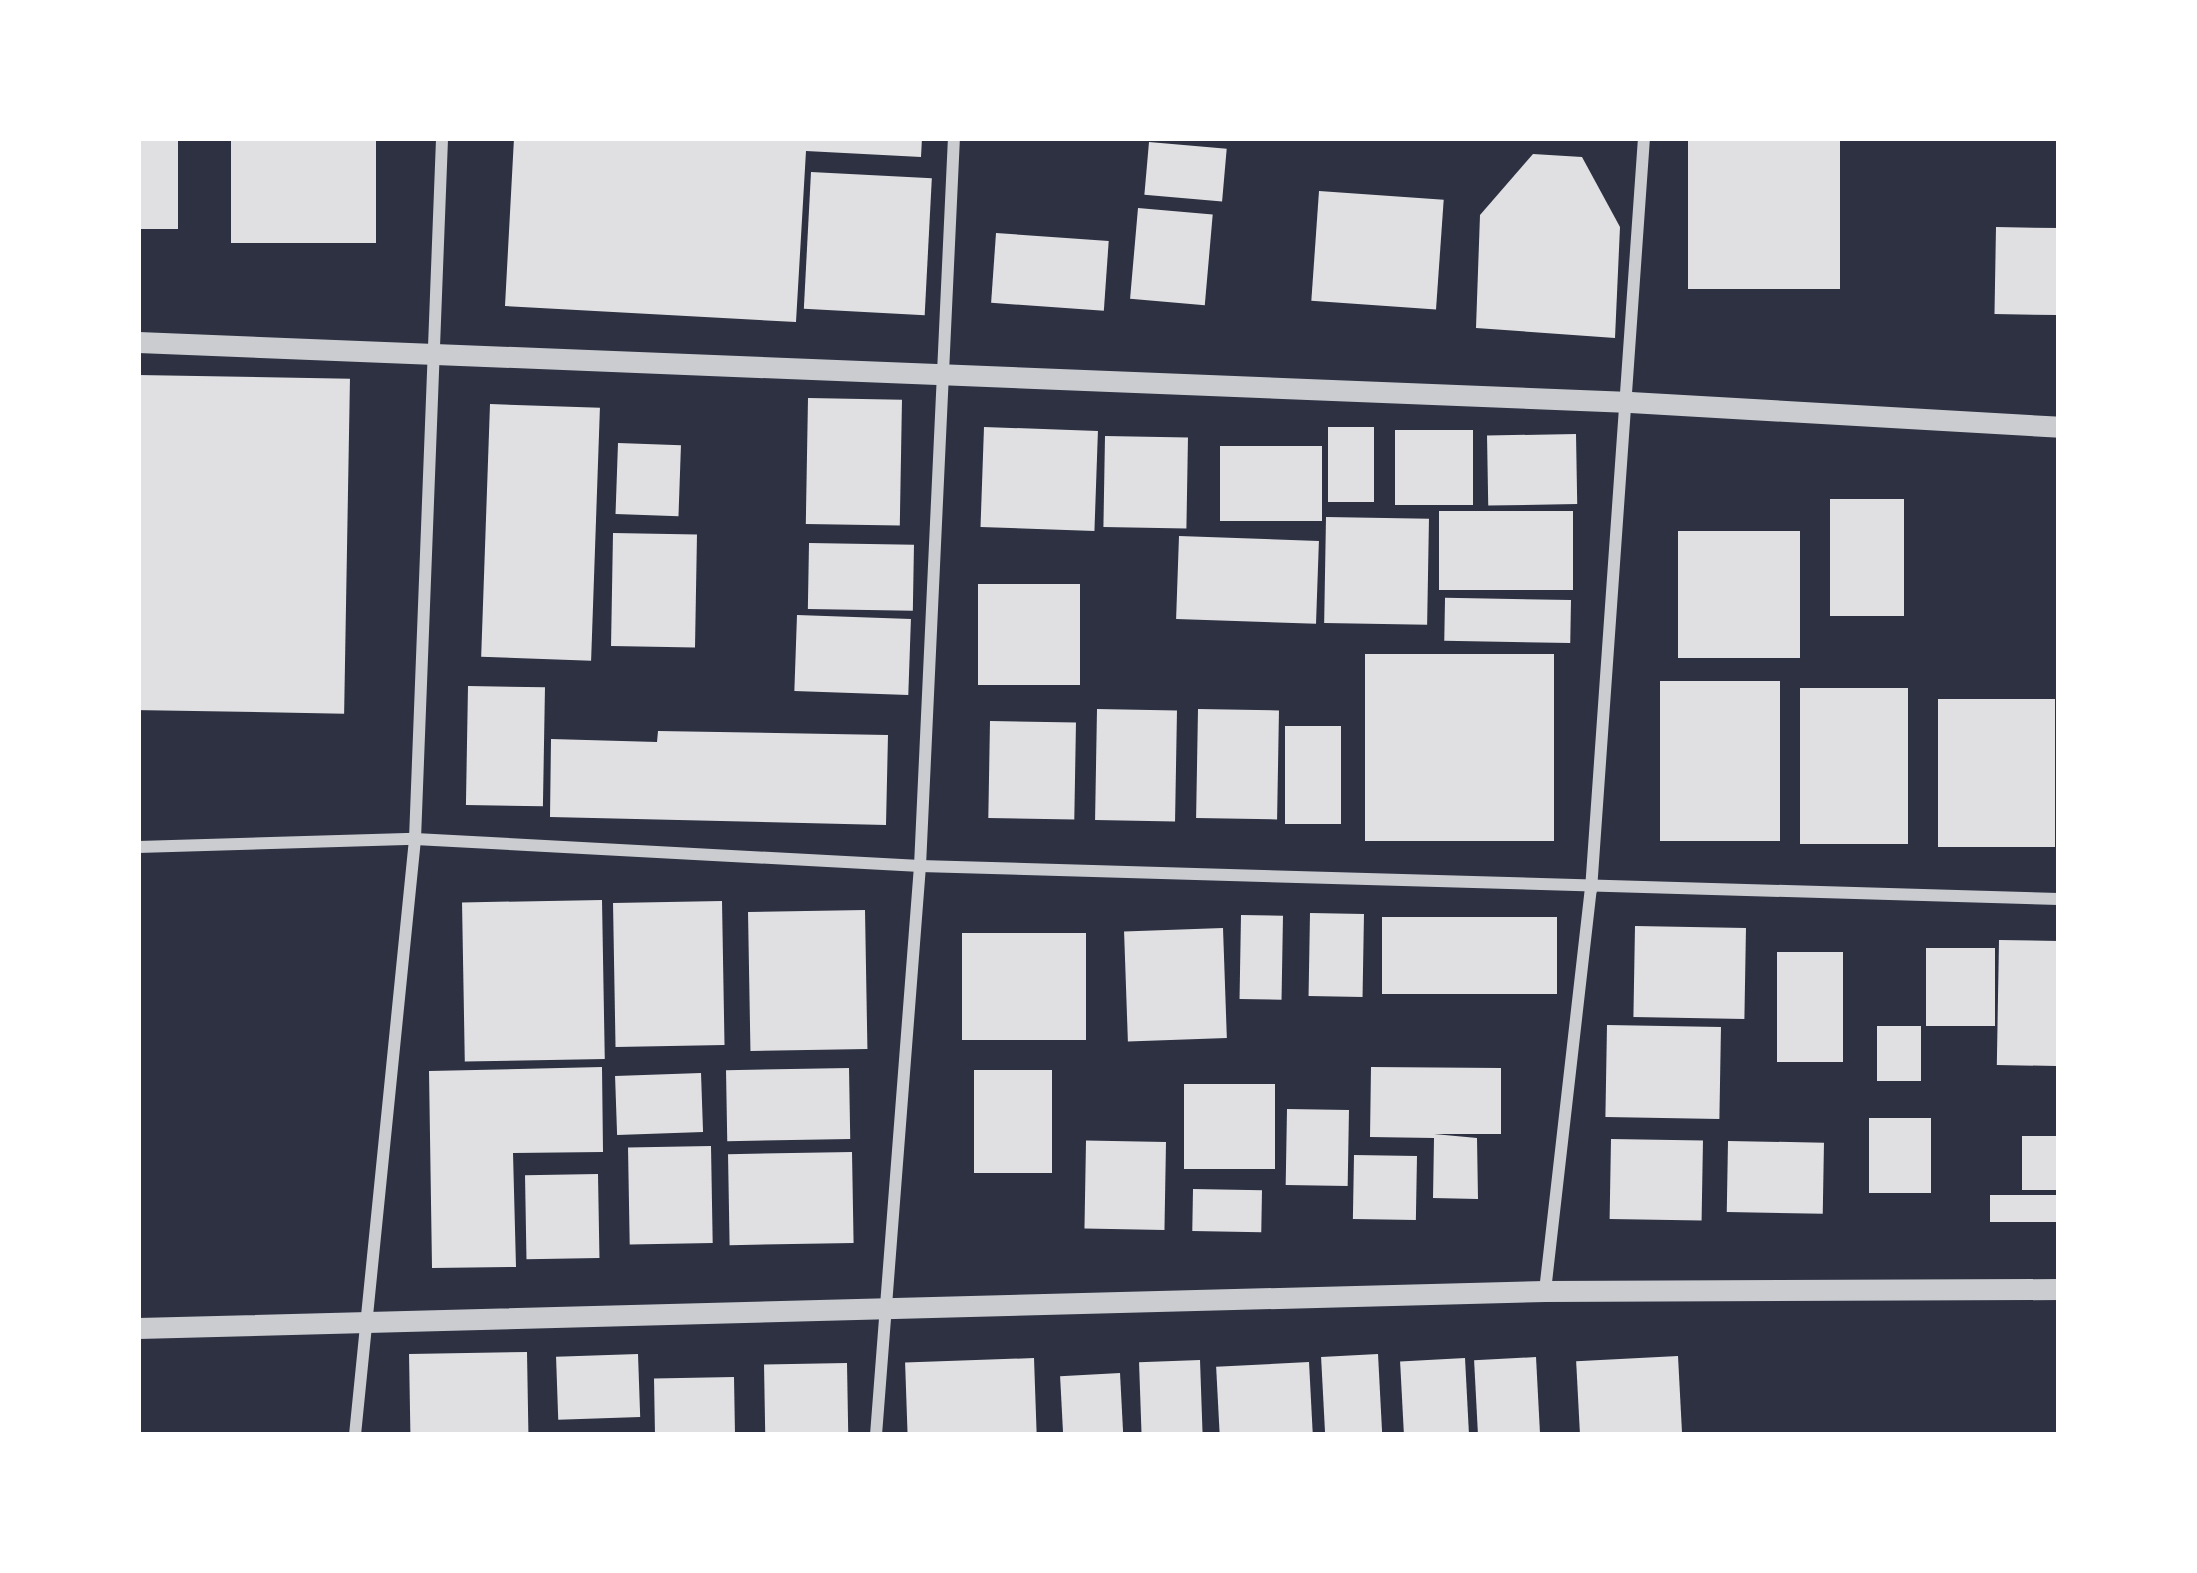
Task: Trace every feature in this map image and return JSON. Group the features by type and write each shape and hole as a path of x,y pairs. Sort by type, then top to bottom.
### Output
{"street":[{"path":"355,1435 415,839 442,138"},
{"path":"876,1435 920,866 948,371 954,138"},
{"path":"1545,1291 1591,890 1630,402 1644,138"},
{"path":"138,342 948,371 2059,427"},
{"path":"138,848 415,839 920,866 1591,890 2059,899"},
{"path":"138,1328 364,1319 888,1314 1545,1291 2059,1288"}],"building":[{"path":"138,138 178,138 178,229 138,229"},
{"path":"231,138 376,138 376,243 231,243"},
{"path":"514,138 922,138 921,157 806,151 796,322 505,306"},
{"path":"1688,138 1840,138 1840,289 1688,289"},
{"path":"1149,142 1227,149 1222,202 1144,195"},
{"path":"1533,154 1582,157 1620,227 1615,338 1476,328 1480,215"},
{"path":"811,172 932,178 925,315 804,309"},
{"path":"1319,191 1444,200 1436,309 1311,301"},
{"path":"1138,208 1213,215 1205,305 1130,299"},
{"path":"1996,227 2059,228 2057,315 1994,314"},
{"path":"996,233 1109,241 1104,311 991,303"},
{"path":"138,375 350,379 344,714 138,710"},
{"path":"808,398 902,400 900,526 806,524"},
{"path":"490,404 600,408 591,661 481,657"},
{"path":"984,427 1098,431 1094,531 981,527"},
{"path":"1328,427 1374,427 1374,502 1328,502"},
{"path":"1395,430 1473,430 1473,505 1395,505"},
{"path":"1576,434 1577,504 1488,506 1487,436"},
{"path":"1105,436 1188,437 1186,528 1103,527"},
{"path":"618,443 681,445 678,516 616,514"},
{"path":"1220,446 1322,446 1322,521 1220,521"},
{"path":"1830,499 1904,499 1904,616 1830,616"},
{"path":"1439,511 1573,511 1573,590 1439,590"},
{"path":"1326,517 1429,519 1427,625 1324,623"},
{"path":"1678,531 1800,531 1800,658 1678,658"},
{"path":"613,533 697,534 695,647 611,646"},
{"path":"1179,536 1319,541 1316,624 1176,619"},
{"path":"809,543 914,545 913,611 808,609"},
{"path":"978,584 1080,584 1080,685 978,685"},
{"path":"1445,598 1571,600 1570,643 1444,641"},
{"path":"797,615 911,619 908,695 794,691"},
{"path":"1365,654 1554,654 1554,841 1365,841"},
{"path":"1660,681 1780,681 1780,841 1660,841"},
{"path":"468,686 545,687 543,806 466,805"},
{"path":"1800,688 1908,688 1908,844 1800,844"},
{"path":"1938,699 2055,699 2055,847 1938,847"},
{"path":"1097,709 1177,710 1175,821 1095,820"},
{"path":"1198,709 1279,710 1277,819 1196,818"},
{"path":"990,721 1076,723 1074,819 988,818"},
{"path":"1285,726 1341,726 1341,824 1285,824"},
{"path":"658,731 888,735 886,825 550,817 551,739 657,742"},
{"path":"602,900 605,1059 465,1061 462,902"},
{"path":"722,901 725,1045 616,1047 613,903"},
{"path":"865,910 867,1049 750,1051 748,912"},
{"path":"1310,913 1364,914 1363,997 1309,996"},
{"path":"1241,915 1283,916 1282,1000 1240,999"},
{"path":"1382,917 1557,917 1557,994 1382,994"},
{"path":"1635,926 1746,928 1744,1019 1633,1017"},
{"path":"1223,928 1227,1038 1128,1041 1124,931"},
{"path":"962,933 1086,933 1086,1040 962,1040"},
{"path":"1999,940 2059,941 2057,1066 1997,1065"},
{"path":"1926,948 1995,948 1995,1026 1926,1026"},
{"path":"1777,952 1843,952 1843,1062 1777,1062"},
{"path":"1607,1025 1721,1027 1719,1119 1605,1117"},
{"path":"1877,1026 1921,1026 1921,1081 1877,1081"},
{"path":"602,1067 603,1152 513,1153 516,1267 432,1268 429,1071"},
{"path":"1371,1067 1501,1068 1501,1134 1434,1134 1477,1138 1478,1199 1433,1198 1434,1138 1370,1137"},
{"path":"849,1068 850,1139 727,1141 726,1070"},
{"path":"974,1070 1052,1070 1052,1173 974,1173"},
{"path":"701,1073 703,1132 617,1135 615,1076"},
{"path":"1184,1084 1275,1084 1275,1169 1184,1169"},
{"path":"1287,1109 1349,1110 1348,1186 1286,1185"},
{"path":"1869,1118 1931,1118 1931,1193 1869,1193"},
{"path":"2022,1136 2059,1136 2059,1190 2022,1190"},
{"path":"1611,1139 1703,1141 1702,1221 1610,1219"},
{"path":"1086,1141 1166,1142 1164,1230 1084,1229"},
{"path":"1728,1141 1824,1143 1823,1214 1727,1212"},
{"path":"711,1146 713,1243 630,1244 628,1147"},
{"path":"852,1152 854,1243 730,1245 728,1154"},
{"path":"1354,1155 1417,1156 1416,1220 1353,1219"},
{"path":"598,1174 599,1258 526,1259 525,1175"},
{"path":"1193,1189 1262,1190 1261,1232 1192,1231"},
{"path":"1990,1195 2058,1195 2058,1222 1990,1222"},
{"path":"527,1352 528,1435 410,1435 409,1354"},
{"path":"638,1354 640,1417 558,1420 556,1357"},
{"path":"1378,1354 1382,1435 1325,1435 1321,1357"},
{"path":"1678,1356 1682,1434 1580,1435 1576,1361"},
{"path":"1536,1357 1540,1435 1478,1435 1474,1360"},
{"path":"1034,1358 1037,1433 908,1435 905,1363"},
{"path":"1465,1358 1469,1435 1404,1435 1400,1361"},
{"path":"1200,1360 1203,1435 1142,1435 1139,1362"},
{"path":"1309,1362 1313,1435 1220,1435 1216,1367"},
{"path":"847,1363 848,1435 765,1435 764,1364"},
{"path":"1120,1373 1123,1435 1063,1435 1060,1376"},
{"path":"734,1377 735,1435 655,1435 654,1378"}]}
